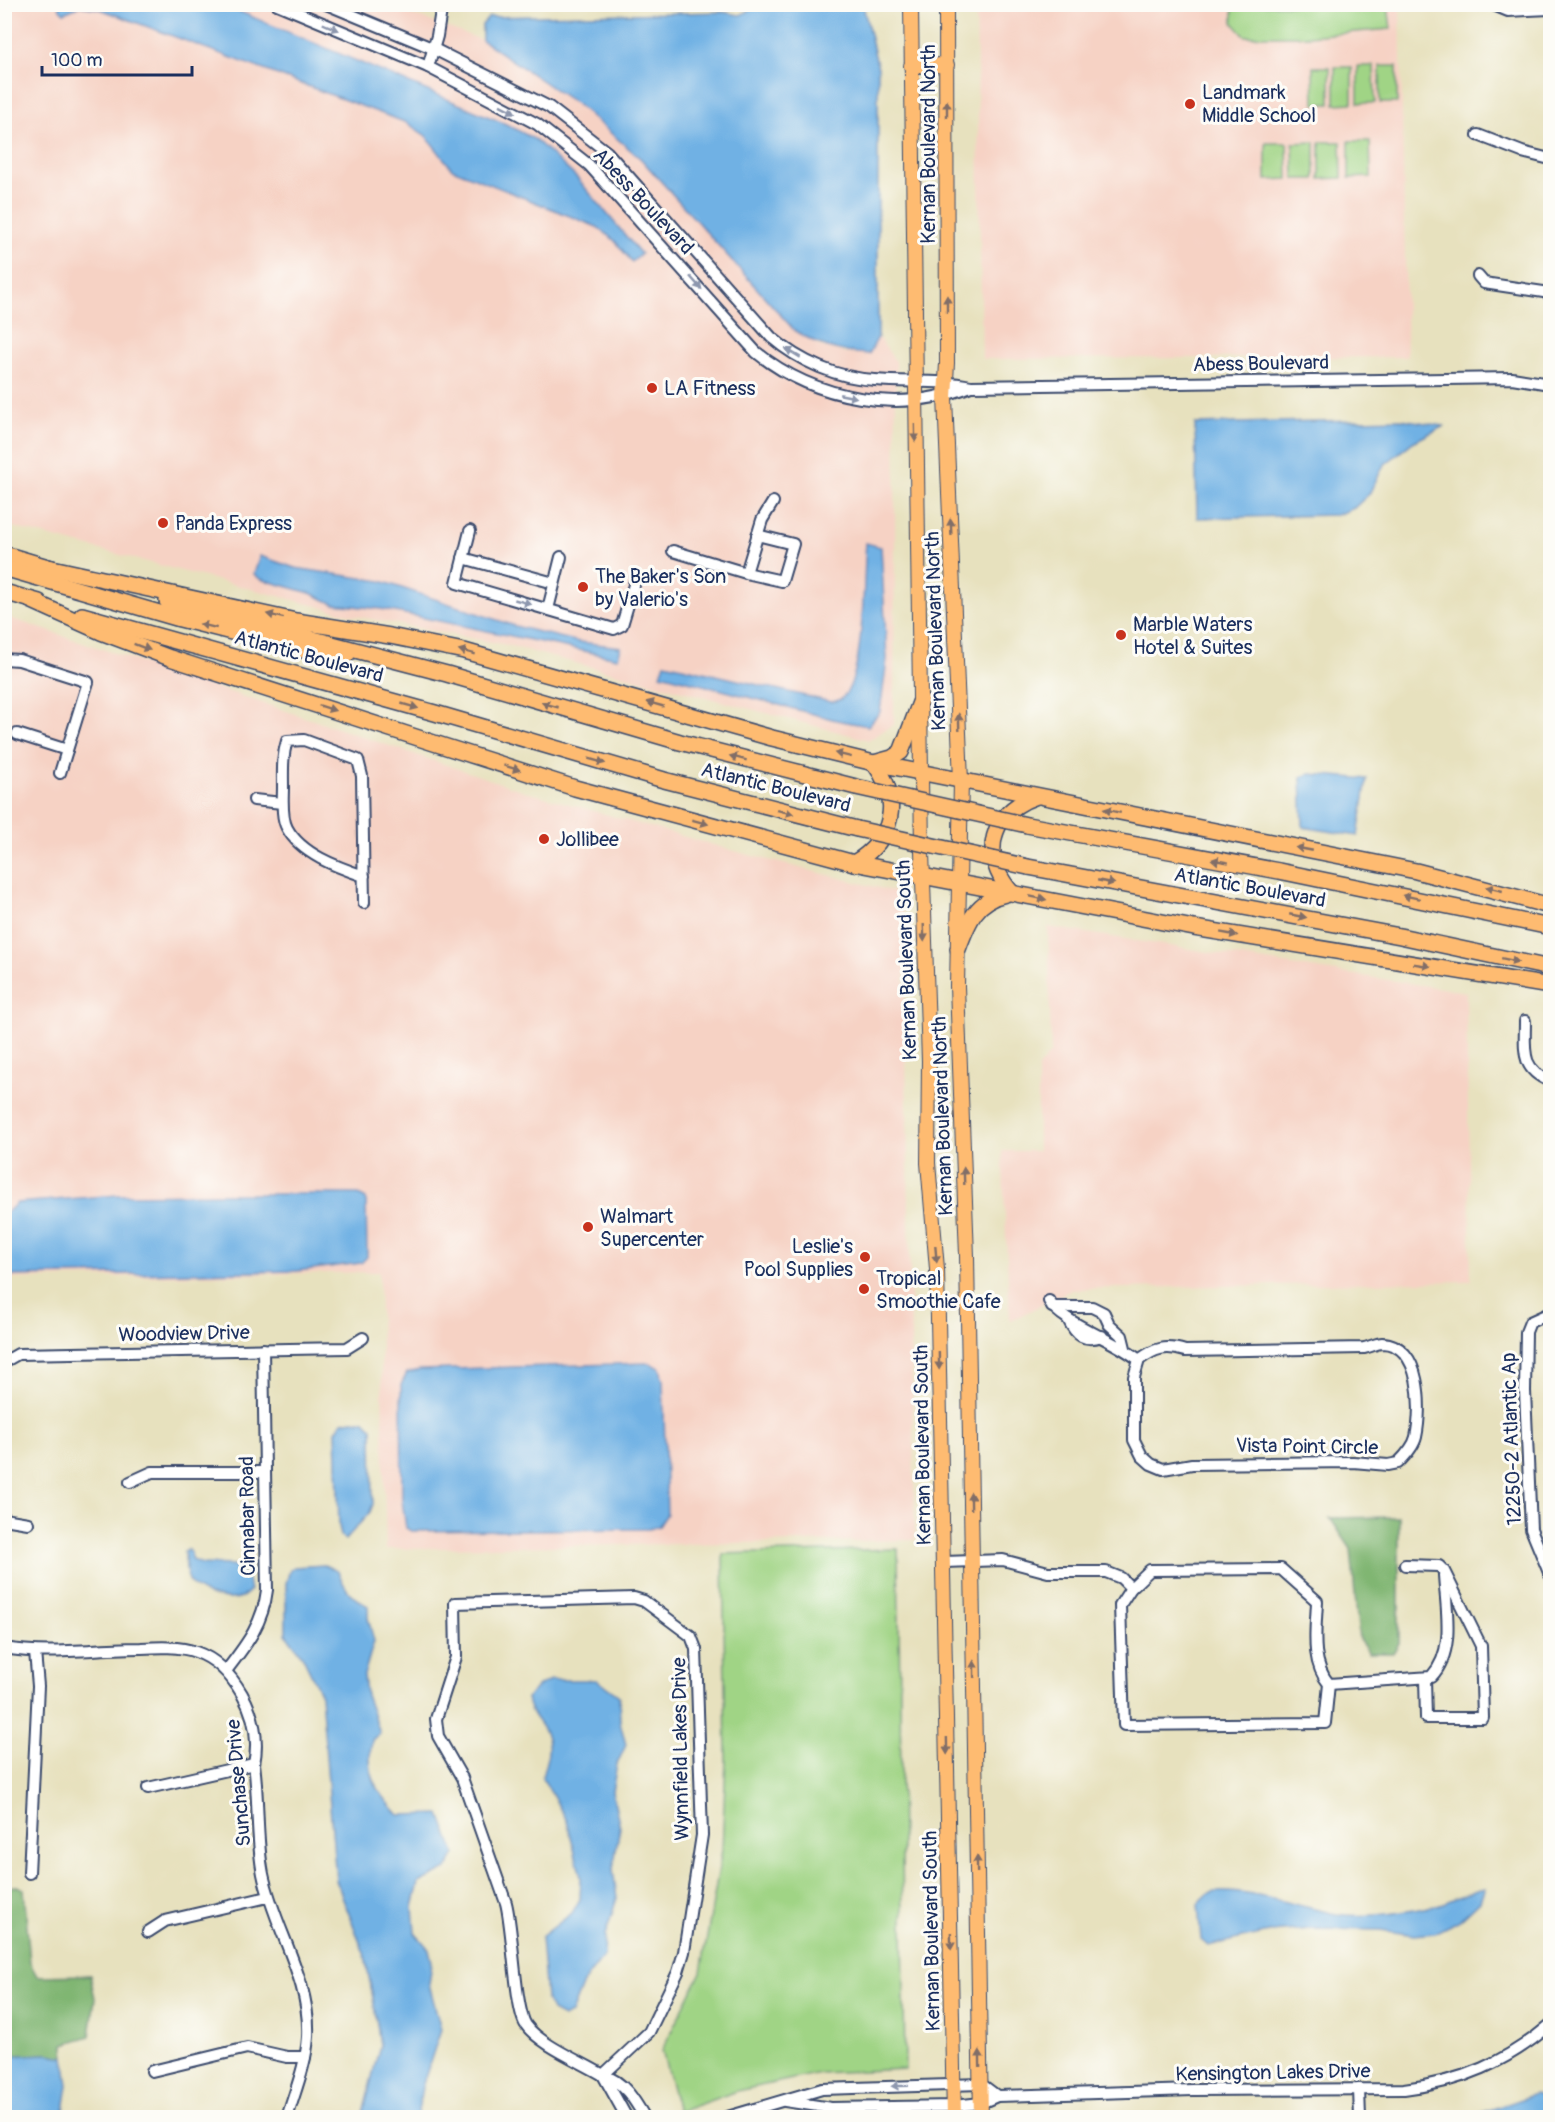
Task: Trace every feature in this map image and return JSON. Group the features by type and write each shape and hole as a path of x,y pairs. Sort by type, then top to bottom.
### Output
{"highway":[{"name":"Atlantic Boulevard","path":"4,554 178,604 389,659 669,739 856,787 1027,825 1279,871 1551,927"},
{"path":"43,566 296,621 464,651 772,738 874,763 1416,871 1551,906"},
{"path":"4,568 180,619 312,652 389,659"},
{"name":"Atlantic Boulevard","path":"4,592 653,777 857,830 1028,867 1334,923 1551,968"},
{"path":"30,600 170,658 434,743 575,788 854,863 1194,928 1551,986"},
{"path":"874,763 892,758 901,752 921,700"},
{"path":"854,863 878,844 890,818 889,789 874,763"},
{"path":"1012,893 995,867 992,852 994,836 1000,822 1010,810 1022,801 1037,795"},
{"path":"958,949 972,916 980,905 995,896 1012,893"}],"main road":[{"name":"Kernan Boulevard North","path":"911,4 914,399 921,772"},
{"name":"Kernan Boulevard North","path":"946,4 948,363 945,397 961,781 958,949 967,1256 972,1560"},
{"path":"911,66 948,65"},
{"name":"Kernan Boulevard South","path":"921,772 922,875 929,1061 928,1163 937,1269 954,2112"},
{"path":"972,1560 981,2118"}],"street":[{"name":"Abess Boulevard","path":"277,4 428,67 537,124 589,165 756,352 770,363 819,388 844,396 875,400 945,397 971,386"},
{"name":"Abess Boulevard","path":"326,4 432,48 549,106 608,152 771,337 792,353 824,369 854,378 945,380 971,386 1512,378 1551,384"},
{"path":"428,67 442,18 442,4"},
{"path":"1491,4 1508,11 1551,9"},
{"path":"1478,135 1533,156 1551,159"},
{"path":"1478,276 1484,283 1551,293"},
{"path":"746,573 762,520 772,502"},
{"path":"470,531 457,583 614,629 622,625 636,578"},
{"path":"673,551 746,573 782,581 793,544 757,535"},
{"path":"548,609 561,557"},
{"path":"464,558 554,583"},
{"path":"4,659 19,660 88,682 60,773"},
{"path":"17,734 67,750"},
{"path":"364,876 331,865 298,842 286,827 282,803 283,752 287,741 304,740 358,760 363,776 364,876 364,903"},
{"path":"254,800 282,803"},
{"path":"1525,1022 1527,1064 1535,1075 1551,1081"},
{"path":"1125,1348 1122,1336 1109,1324 1104,1313 1092,1308 1050,1304 1068,1319 1125,1348 1139,1360"},
{"name":"12250-2 Atlantic Ap","path":"1551,1313 1530,1322 1526,1332 1525,1391 1531,1529 1551,1575"},
{"name":"Woodview Drive","path":"4,1362 18,1354 347,1348 363,1338"},
{"name":"Vista Point Circle","path":"1383,1343 1398,1349 1414,1364 1418,1384 1416,1438 1406,1455 1398,1463 1388,1465 1353,1462 1192,1464 1163,1469 1151,1464 1142,1455 1134,1440 1134,1377 1139,1360 1149,1352 1167,1346 1185,1351 1364,1348 1383,1343"},
{"name":"Cinnabar Road","path":"226,1671 256,1631 265,1608 267,1590 263,1349"},
{"path":"130,1482 152,1472 264,1472"},
{"path":"4,1519 28,1523"},
{"path":"944,1562 1003,1560 1048,1572 1106,1572 1120,1578 1131,1588"},
{"path":"1405,1565 1439,1566 1444,1571 1481,1646 1483,1718 1426,1718 1425,1678"},
{"path":"1281,1569 1317,1601 1316,1658 1320,1672 1329,1684 1325,1723 1124,1725 1120,1605 1131,1588 1150,1570 1281,1569"},
{"path":"1329,1684 1425,1678 1431,1677 1443,1666 1448,1648 1444,1571"},
{"name":"Wynnfield Lakes Drive","path":"634,1598 644,1600 691,1636 696,1649 702,1835 684,1952 678,1972 649,2032 603,2074 538,2037 525,2024 506,1903 462,1778 438,1736 436,1719 456,1657 455,1603 634,1598"},
{"name":"Sunchase Drive","path":"4,1648 35,1652 165,1647 196,1652 220,1664 235,1681 252,1714 257,1751 254,1764 262,1871 268,1897 285,1938 307,2017 304,2057 287,2118"},
{"path":"29,1873 38,1686 35,1652"},
{"path":"148,1788 254,1764"},
{"path":"148,1932 165,1921 268,1897"},
{"name":"Kensington Lakes Drive","path":"785,2101 831,2108 954,2112 997,2096 1404,2089 1439,2085 1471,2074 1506,2058 1551,2025"},
{"path":"152,2071 247,2048 304,2057"},
{"path":"603,2074 627,2118"},
{"path":"603,2074 625,2088 645,2118"},
{"path":"724,2118 742,2110 785,2101 822,2089 981,2084 997,2096"},
{"path":"1359,2089 1360,2118"}],"shaded area":[{"path":"5,5 386,5 482,40 579,106 641,159 794,330 820,346 846,353 869,354 878,337 896,362 894,724 869,740 507,645 355,616 5,525"},
{"name":"Landmark Middle School","path":"976,5 1400,5 1407,357 982,359"},
{"path":"4,616 527,792 745,854 903,894 915,1540 386,1549 379,1272 5,1279"},
{"path":"1048,927 1466,992 1471,1281 1073,1289 1010,1321 1002,1151 1038,1151 1038,1068 1051,1052"}],"green space":[{"path":"1233,5 1388,5 1391,29 1308,36 1245,36 1233,23"},
{"path":"1358,66 1374,66 1375,103 1358,103"},
{"path":"1380,66 1397,66 1397,103 1380,103"},
{"path":"1313,67 1330,67 1330,104 1314,104"},
{"path":"1335,67 1352,67 1352,103 1335,104"},
{"path":"1349,141 1370,141 1371,177 1349,178"},
{"path":"1315,142 1315,179 1294,179 1293,143"},
{"path":"1320,142 1341,142 1342,178 1320,179"},
{"path":"1266,143 1287,143 1288,179 1266,180"},
{"path":"1399,1517 1399,1643 1393,1653 1369,1653 1359,1640 1351,1549 1330,1518"},
{"path":"898,1549 905,2069 820,2073 737,2091 678,2112 662,2050 701,1972 722,1850 726,1759 723,1554"},
{"path":"17,1886 24,1889 30,1963 37,1976 90,1975 95,1998 90,2036 64,2044 64,2057 48,2054 5,2056 5,1887"}],"water":[{"path":"59,5 224,5 506,124 536,140 577,178 641,254 632,262 614,240 597,227 452,169 426,136 407,123 100,9 80,6 64,13"},
{"path":"762,5 863,5 878,68 878,337 869,354 830,348 794,330 641,159 579,106 482,40 482,25 489,17 723,12 740,15"},
{"path":"1402,419 1444,426 1413,442 1384,465 1369,494 1354,508 1337,515 1197,518 1195,424"},
{"path":"866,543 881,547 887,659 880,712 868,726 836,720 661,674 665,663 831,702 838,701 850,686 859,648"},
{"path":"260,556 295,568 381,581 515,626 579,642 621,647 618,658 381,609 334,604 310,593 260,579 254,574"},
{"path":"1310,774 1367,779 1358,836 1303,827 1301,777"},
{"path":"357,1194 366,1199 367,1257 361,1263 297,1271 5,1276 5,1214 17,1203 118,1195"},
{"path":"648,1363 660,1368 663,1380 667,1514 659,1526 649,1529 411,1531 406,1528 402,1500 401,1385 407,1373 420,1370"},
{"path":"365,1421 372,1428 373,1504 370,1512 345,1540 341,1536 339,1526 336,1431 342,1422"},
{"path":"189,1549 193,1560 202,1564 233,1565 248,1579 250,1591 242,1597 229,1599 205,1593 192,1585 187,1574 184,1551"},
{"path":"324,1565 338,1571 349,1592 368,1606 368,1618 374,1641 364,1675 366,1695 380,1733 372,1740 370,1752 374,1781 384,1798 399,1815 440,1814 455,1854 447,1869 419,1883 413,1907 415,1933 429,1949 432,1962 429,1984 441,2029 422,2087 417,2117 362,2117 380,2045 373,1998 365,1956 336,1880 321,1695 303,1657 286,1634 286,1583 290,1570 294,1567"},
{"path":"551,1680 597,1680 619,1696 620,1722 626,1745 617,1764 612,1791 620,1827 613,1869 617,1898 605,1936 604,1956 583,1983 571,2013 563,2017 552,2011 546,1998 541,1937 572,1913 580,1899 581,1877 567,1821 542,1777 548,1740 530,1709 527,1698 538,1686"},
{"path":"1485,1888 1480,1901 1460,1920 1434,1933 1415,1935 1380,1930 1312,1929 1269,1932 1208,1946 1201,1940 1198,1904 1208,1894 1218,1892 1270,1898 1336,1914 1372,1915 1433,1906"},
{"path":"48,2054 64,2057 68,2085 63,2117 5,2117 5,2056"},
{"path":"1535,2094 1550,2100 1550,2117 1470,2117"}],"place":[{"name":"Landmark Middle School","path":"1190,104"},
{"name":"LA Fitness","path":"652,388"},
{"name":"Panda Express","path":"163,523"},
{"name":"The Baker's Son by Valerio's","path":"583,587"},
{"name":"Marble Waters Hotel & Suites","path":"1121,635"},
{"name":"Jollibee","path":"544,839"},
{"name":"Walmart Supercenter","path":"588,1227"},
{"name":"Leslie's Pool Supplies","path":"865,1257"},
{"name":"Tropical Smoothie Cafe","path":"864,1289"}]}
